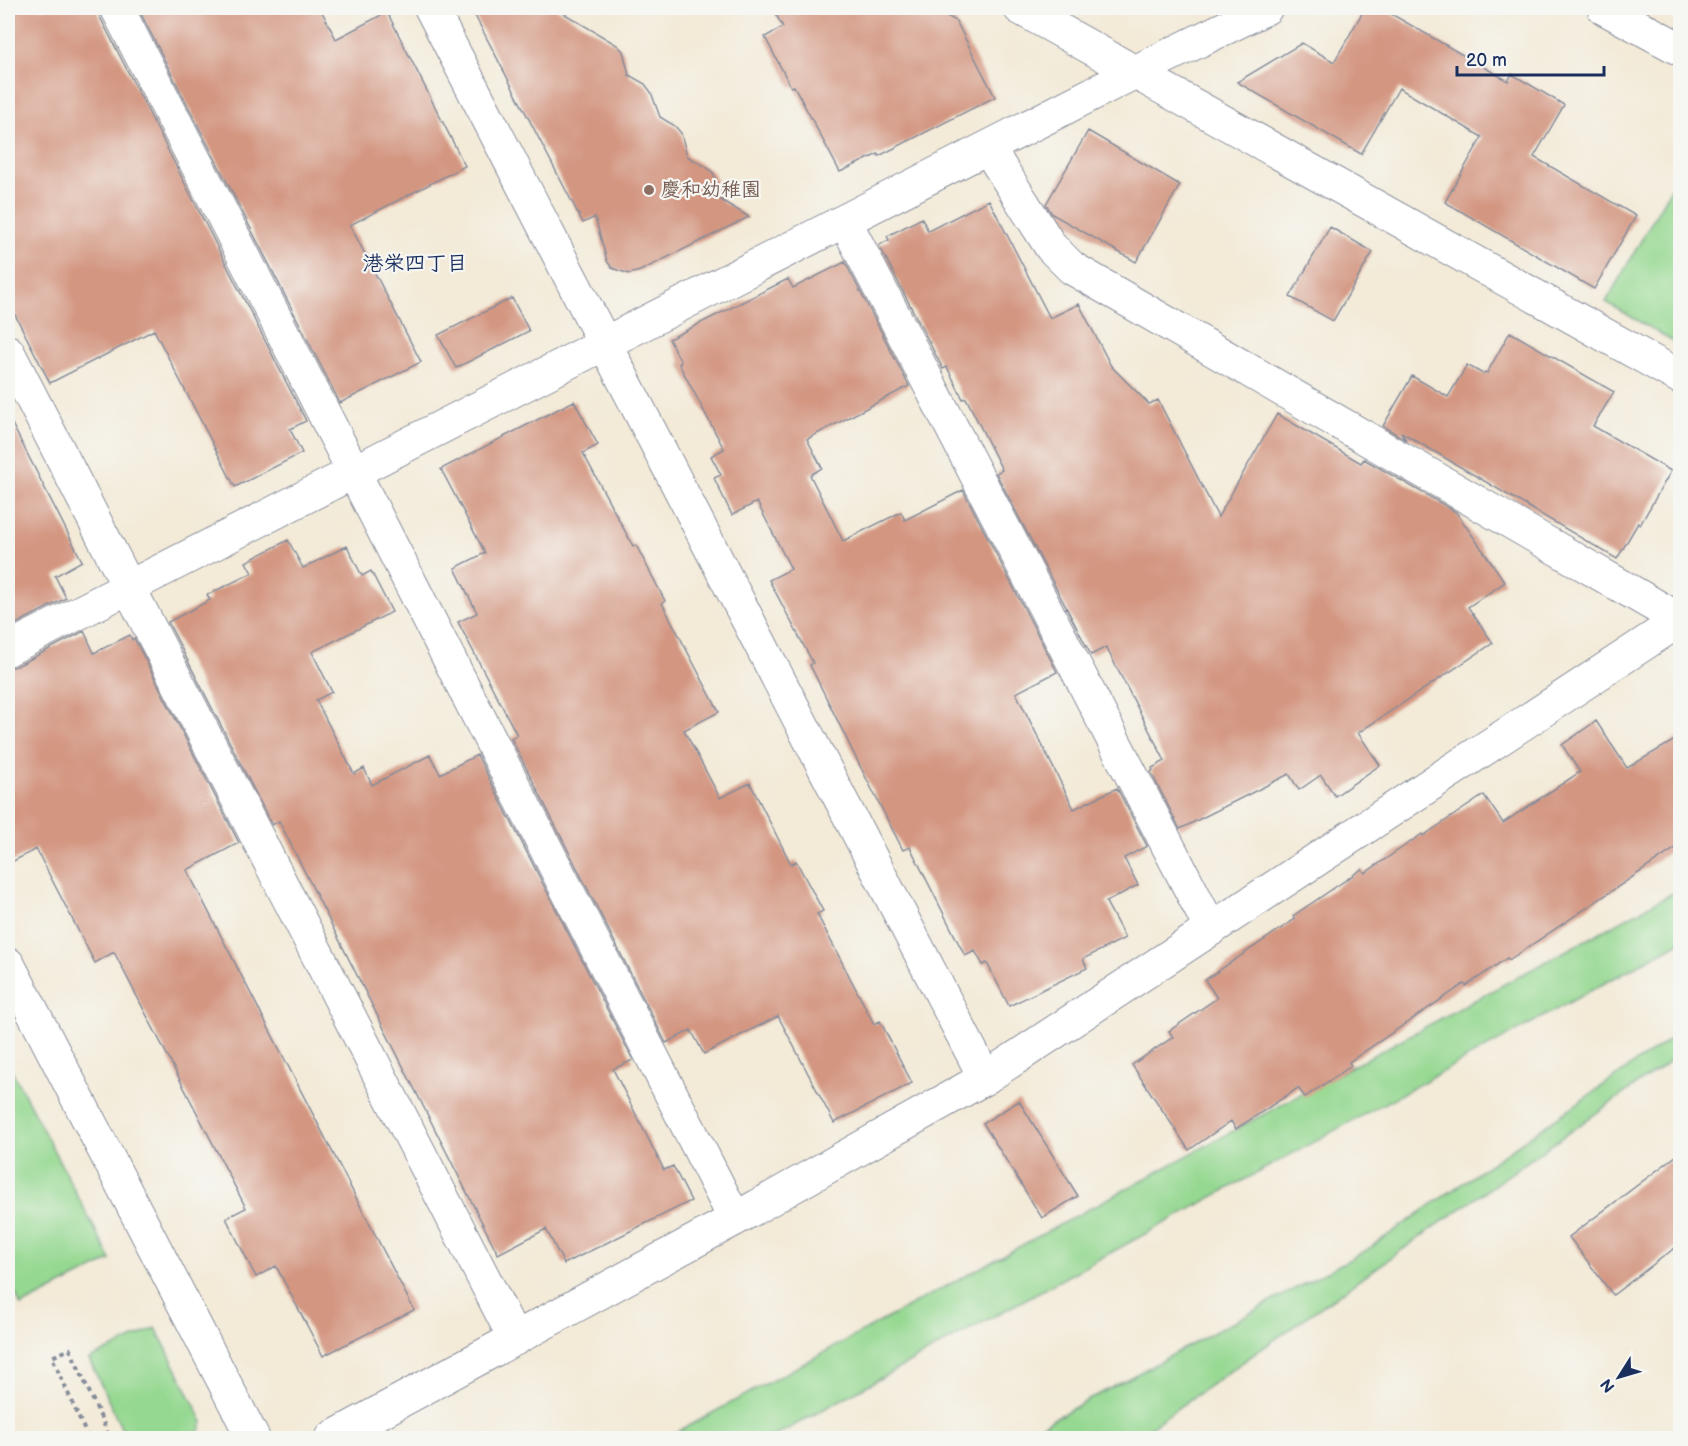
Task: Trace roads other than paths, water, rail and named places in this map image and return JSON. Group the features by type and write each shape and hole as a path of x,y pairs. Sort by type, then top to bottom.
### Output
{"street":[{"path":"117,8 735,1219"},
{"path":"431,8 985,1078"},
{"path":"1020,8 1680,377"},
{"path":"8,649 1135,72 1266,8"},
{"path":"1604,8 1680,49"},
{"path":"332,1438 735,1219 985,1078 1680,620 1072,268 1051,247 988,148"},
{"path":"845,221 1211,929"},
{"path":"8,352 515,1339"},
{"path":"8,964 253,1438"}],"place":[{"name":"慶和幼稚園","path":"649,190"}],"district":[{"name":"港栄四丁目","path":"415,263"}]}
